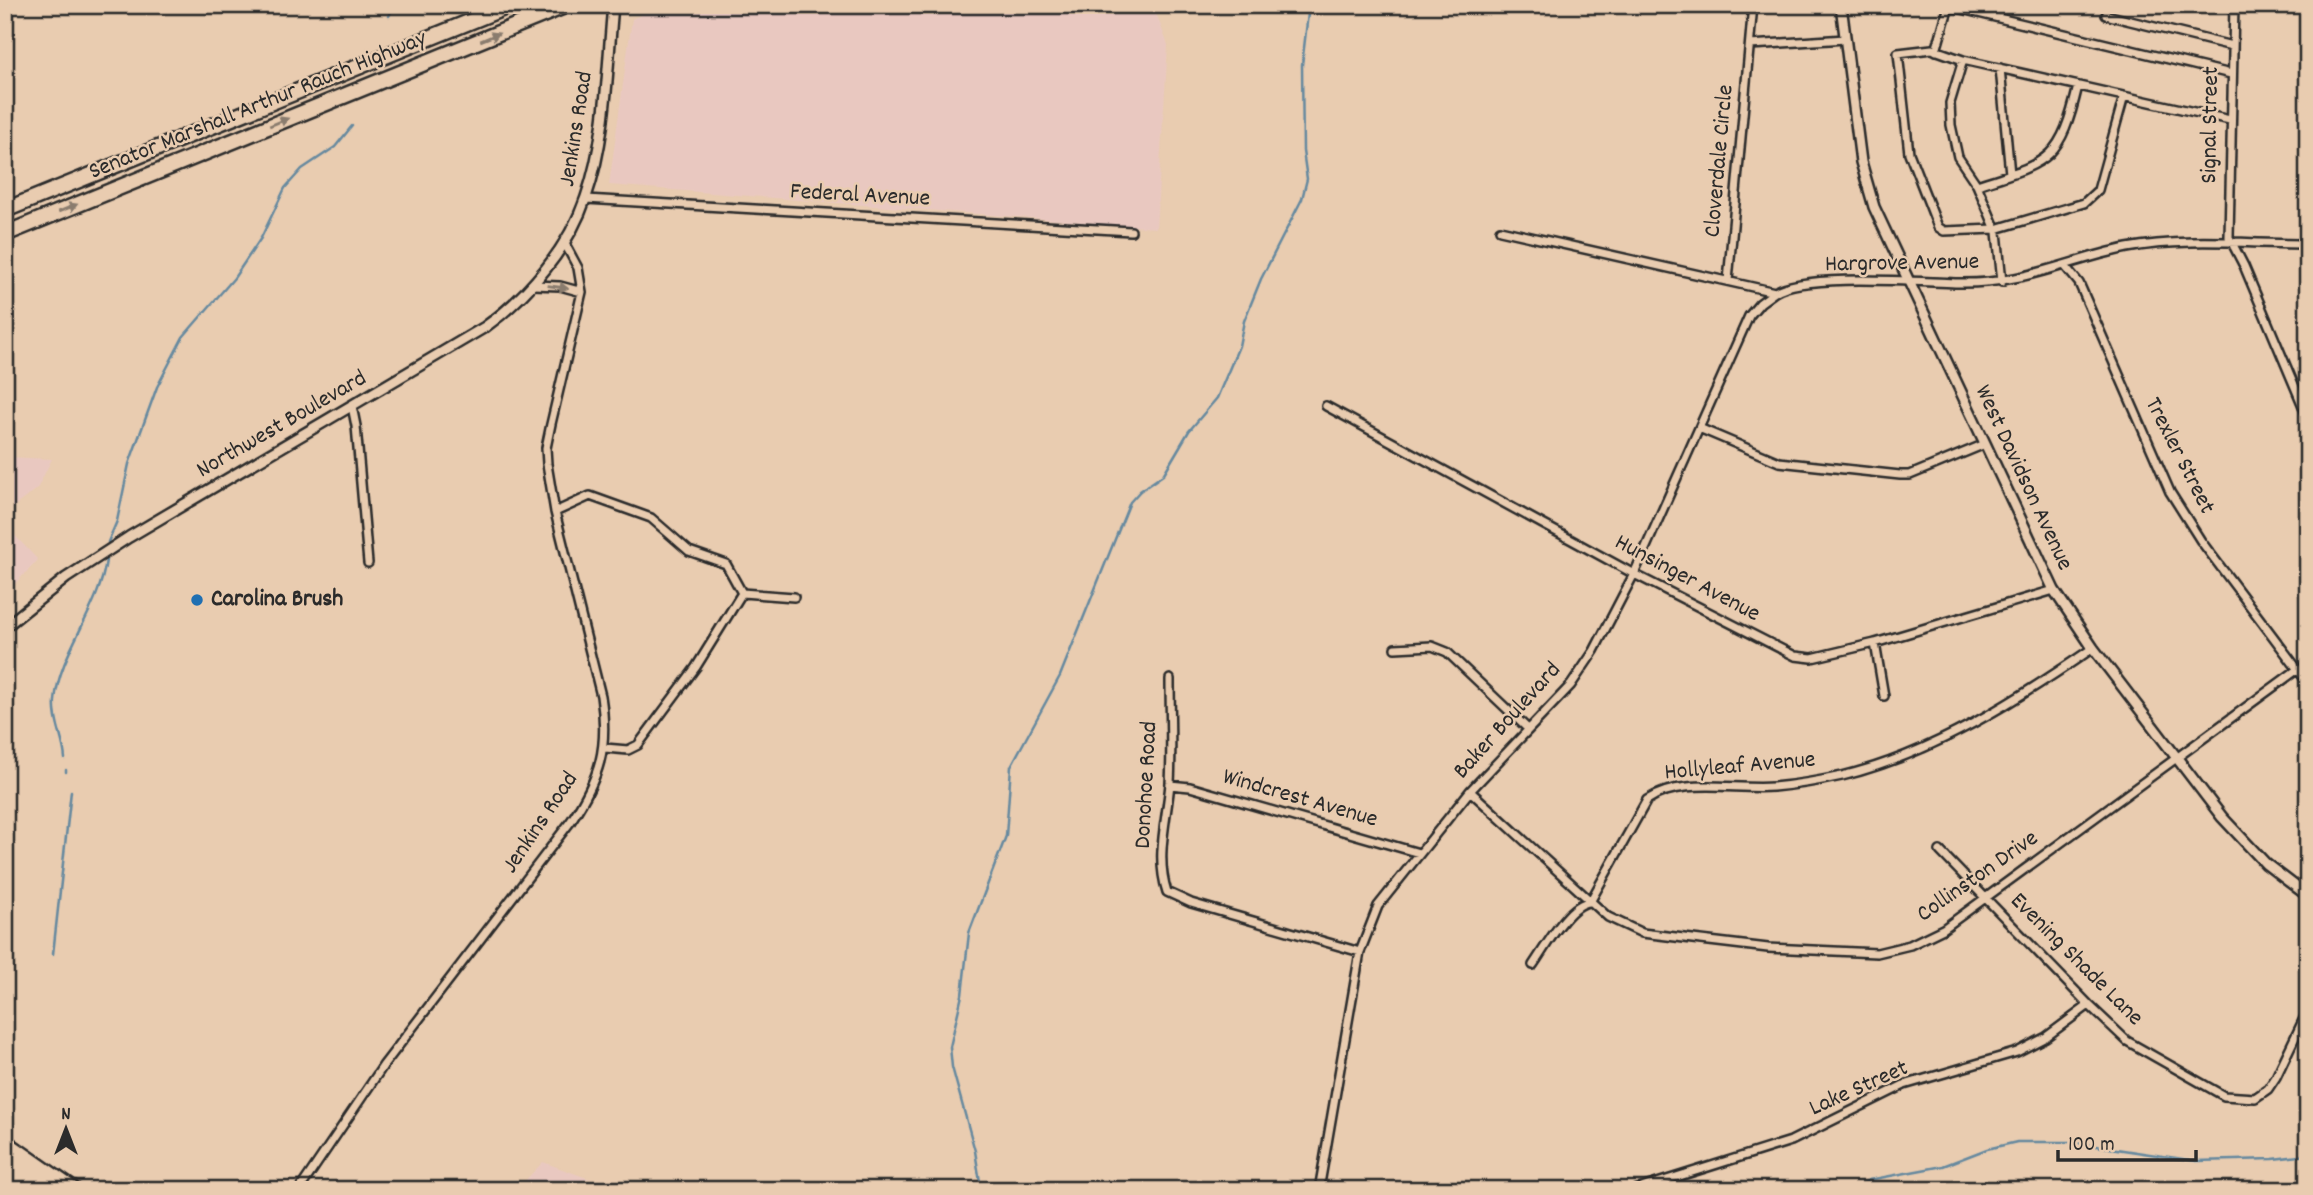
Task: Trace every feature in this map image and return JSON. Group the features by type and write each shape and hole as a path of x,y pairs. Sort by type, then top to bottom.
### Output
{"highway":[{"name":"Senator Marshall Arthur Rauch Highway","path":"5,210 512,5"},
{"name":"Senator Marshall Arthur Rauch Highway","path":"5,234 567,5"}],"street":[{"name":"Jenkins Road","path":"299,1190 383,1066 571,821 592,786 605,748 601,696 555,512 546,448 582,292 578,268 564,242 586,199 598,140 614,5"},
{"name":"Cloverdale Circle","path":"1728,281 1753,5"},
{"name":"West Davidson Avenue","path":"1842,5 1866,182 1908,280 2054,590 2176,760 2250,848 2308,896"},
{"name":"Signal Street","path":"2234,5 2229,237 2308,418"},
{"path":"1936,51 1949,6 2231,74"},
{"path":"2106,15 2232,46"},
{"path":"1750,45 1846,39"},
{"path":"2124,96 2098,190 2084,203 1996,229 1944,231 1938,227 1909,153 1898,52 1936,51 1963,60 2000,68 2078,86 2124,96 2230,120"},
{"path":"1963,60 1950,103 1951,125 1958,157 1977,185 1996,229 2002,282"},
{"path":"2000,68 2010,174"},
{"path":"1977,185 2038,165 2052,153 2064,138 2078,86"},
{"name":"Federal Avenue","path":"586,199 1131,231"},
{"name":"Hargrove Avenue","path":"1500,230 1775,292 1792,285 1908,280 2002,282 2128,248 2157,244 2308,244"},
{"name":"Northwest Boulevard","path":"5,627 107,550 485,327 533,285 564,242"},
{"name":"Trexler Street","path":"2066,266 2079,283 2170,492 2201,541 2308,683"},
{"path":"533,285 560,286 582,292"},
{"name":"Baker Boulevard","path":"1319,1190 1360,952 1378,906 1470,791 1571,685 1608,628 1749,316 1775,292"},
{"path":"352,406 368,563"},
{"name":"Hunsinger Avenue","path":"1326,406 1634,574 1795,656 1812,658 1875,643 2054,590"},
{"path":"1699,428 1779,462 1900,475 1910,475 1984,444"},
{"path":"555,512 590,496 651,518 689,551 726,564 742,593"},
{"path":"742,593 793,597"},
{"path":"605,748 628,750 638,745 696,667 742,593"},
{"path":"1875,643 1884,696"},
{"path":"1395,648 1432,646 1447,652 1528,729"},
{"name":"Hollyleaf Avenue","path":"1533,965 1573,911 1581,903 1590,902 1647,800 1658,792 1675,788 1771,787 1806,782 1887,763 2019,699 2094,648"},
{"name":"Collinston Drive","path":"1470,791 1613,921 1650,935 1768,948 1877,953 1930,937 2298,669"},
{"name":"Donohoe Road","path":"1170,679 1170,785 1162,850 1162,877 1167,892 1191,903 1360,952"},
{"name":"Windcrest Avenue","path":"1170,785 1190,788 1419,853"},
{"name":"Evening Shade Lane","path":"1940,852 2127,1041 2224,1097 2255,1098 2268,1088 2308,1010"},
{"name":"Lake Street","path":"1636,1190 1791,1141 1904,1085 2017,1052 2046,1037 2089,1005"}],"shaded area":[{"path":"662,5 1153,5 1168,45 1156,228 609,185 632,19"},
{"path":"5,457 52,459 37,489 5,513"},
{"path":"5,525 38,560 5,594"},
{"path":"543,1162 620,1190 516,1190"}],"waterway":[{"path":"389,16 395,5"},
{"path":"981,1188 975,1151 952,1067 950,1047 962,995 969,933 1006,836 1011,766 1060,676 1130,502 1140,491 1163,475 1189,431 1217,398 1239,346 1244,321 1261,279 1302,199 1307,179 1303,151 1302,65 1309,5"},
{"path":"108,542 117,521 129,464 157,387 183,337 234,278 261,238 285,188 302,169 335,147 352,126"},
{"path":"65,759 55,708 58,683 96,596 106,560"},
{"path":"53,954 71,791"},
{"path":"1850,1190 1869,1180 1943,1166 1987,1149 2017,1142 2070,1142 2196,1161 2273,1159 2308,1155"}],"railway":[{"path":"5,1132 88,1190"}],"place":[{"name":"Carolina Brush","path":"197,600"}]}
